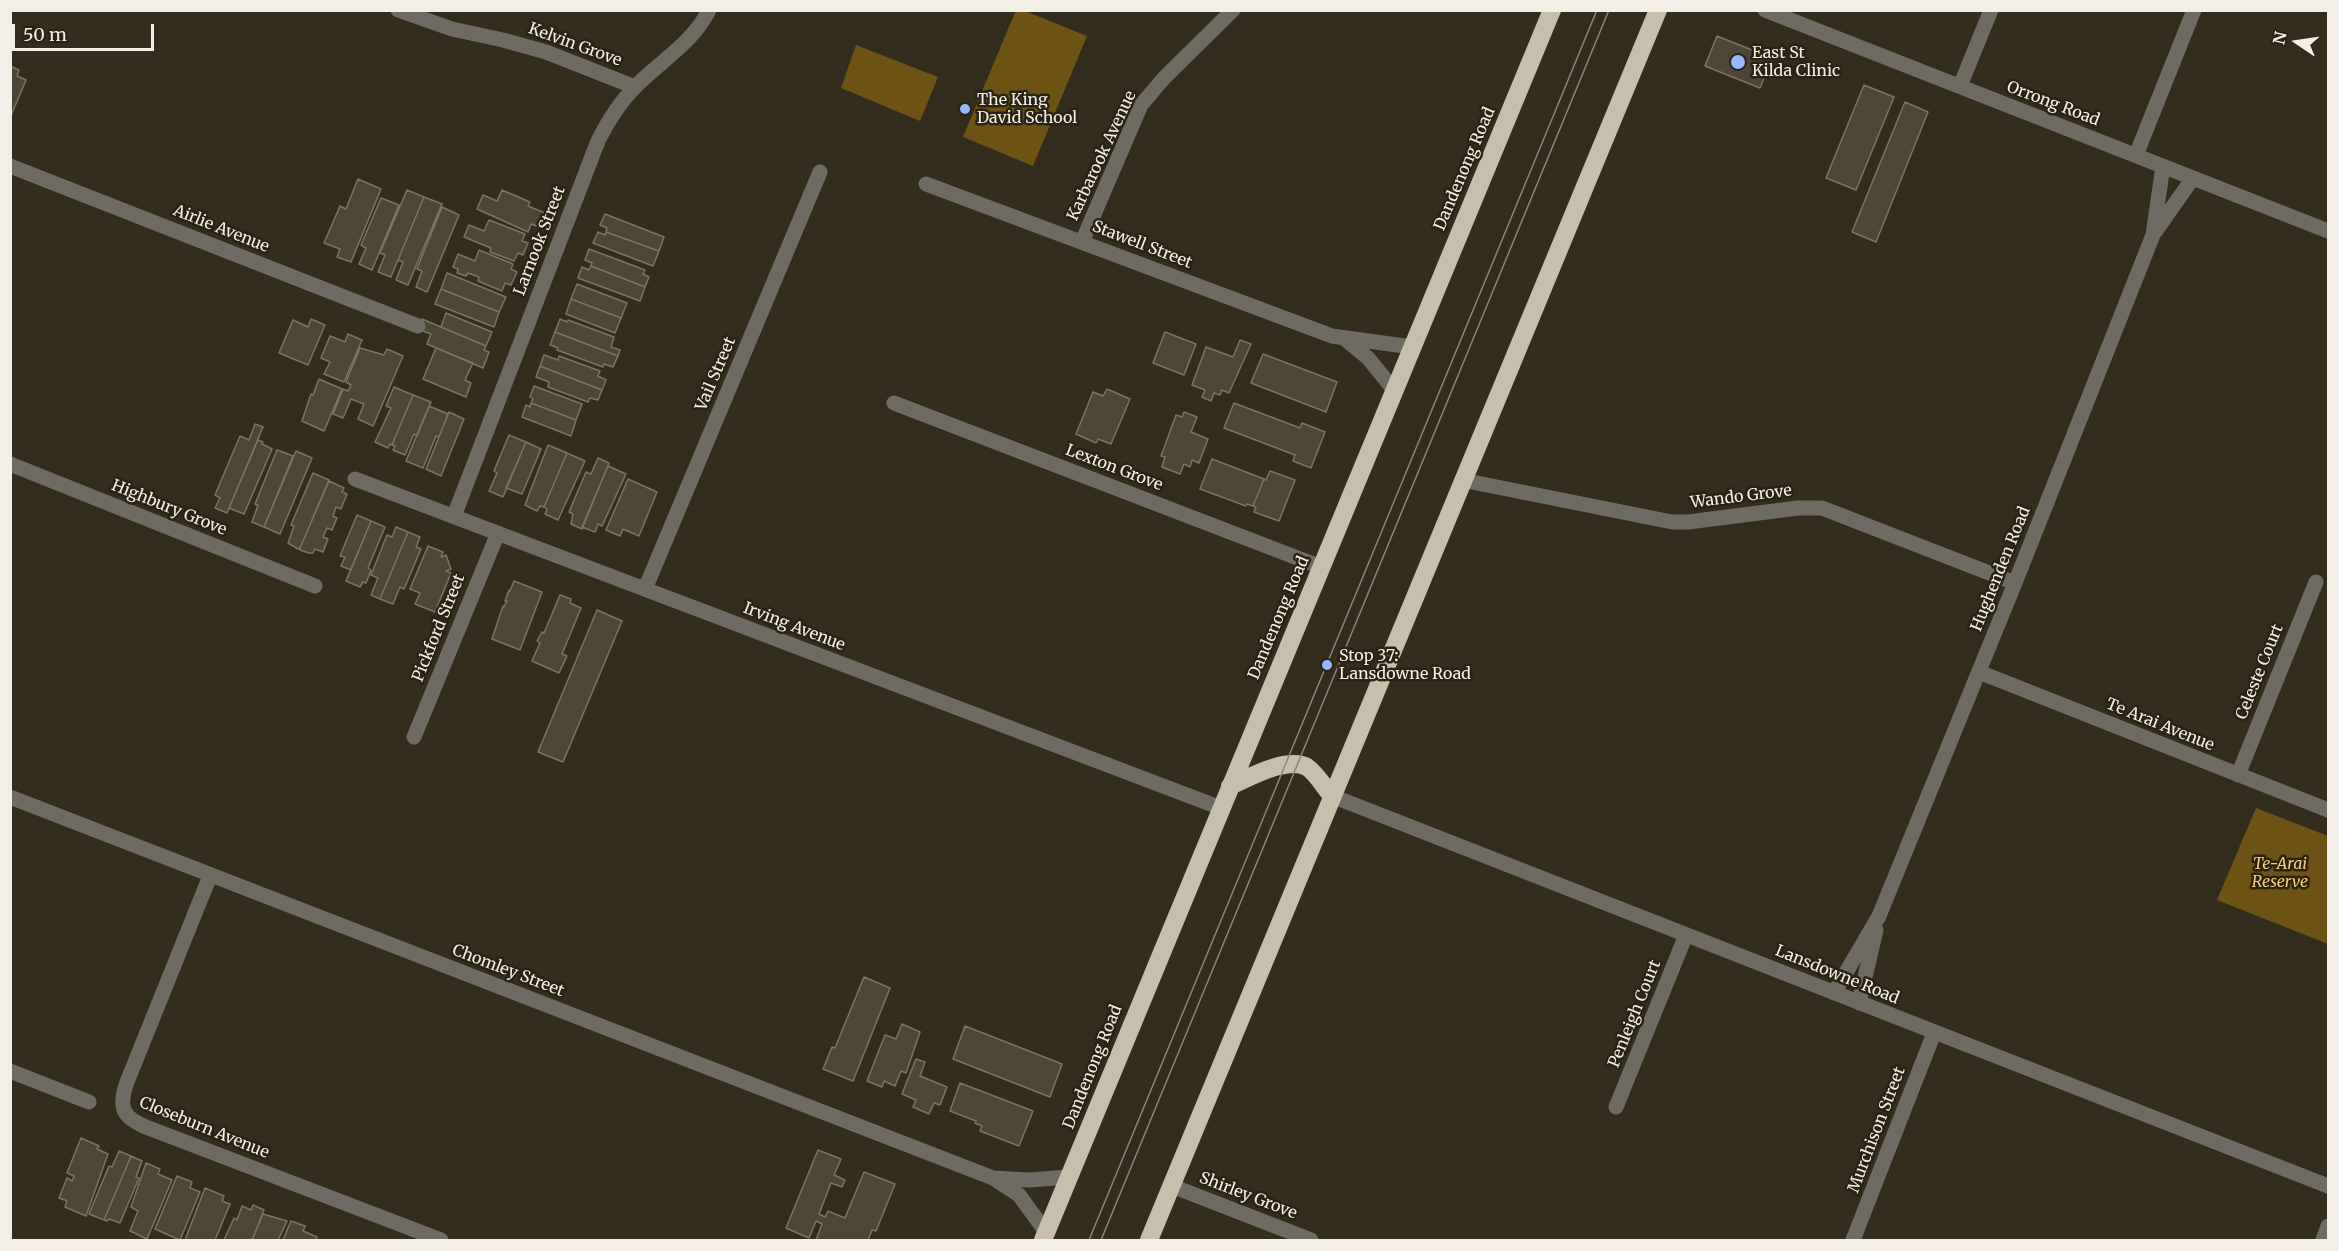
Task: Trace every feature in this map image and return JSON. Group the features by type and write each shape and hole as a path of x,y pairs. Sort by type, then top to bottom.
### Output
{"highway":[{"name":"Dandenong Road","path":"1045,1236 1552,10"},
{"path":"1149,1240 1658,10"},
{"path":"1230,786 1276,767 1298,764 1314,774 1332,796"}],"street":[{"name":"Kelvin Grove","path":"398,10 421,14 452,29 535,49 635,87"},
{"name":"Larnook Street","path":"454,516 598,141 614,113 635,87 694,33 709,10"},
{"name":"Karbarook Avenue","path":"1082,242 1141,105 1164,78 1233,10"},
{"name":"Orrong Road","path":"1765,10 2328,231"},
{"path":"1960,86 1990,10"},
{"path":"2136,155 2194,10"},
{"name":"Airlie Avenue","path":"10,166 418,326"},
{"name":"Hughenden Road","path":"1834,993 1879,916 2015,583 2153,235 2163,166"},
{"name":"Vail Street","path":"645,589 820,172"},
{"name":"Hughenden Road","path":"2153,235 2193,178"},
{"name":"Stawell Street","path":"926,184 1318,331 1345,339 1412,347"},
{"name":"Stawell Street","path":"1345,339 1368,358 1394,390"},
{"name":"Lexton Grove","path":"894,403 1321,567"},
{"name":"Highbury Grove","path":"10,464 315,586"},
{"name":"Irving Avenue","path":"356,479 1221,808"},
{"name":"Wando Grove","path":"1462,480 1672,522 1798,508 1822,508 2015,583"},
{"name":"Pickford Street","path":"414,737 498,533"},
{"name":"Celeste Court","path":"2238,775 2316,582"},
{"name":"Te Arai Avenue","path":"1979,672 2328,810"},
{"name":"Lansdowne Road","path":"1332,796 2328,1186"},
{"name":"Chomley Street","path":"10,797 993,1178 1019,1195 1045,1236"},
{"name":"Closeburn Avenue","path":"210,876 127,1082 123,1095 124,1111 129,1118 146,1127 441,1240"},
{"name":"Hughenden Road","path":"1858,1003 1879,916"},
{"name":"Penleigh Court","path":"1616,1107 1686,935"},
{"name":"Murchison Street","path":"1853,1240 1934,1033"},
{"path":"10,1071 88,1102"},
{"name":"Chomley Street","path":"993,1178 1029,1180 1069,1177"},
{"name":"Shirley Grove","path":"1172,1186 1311,1240"},
{"path":"2323,1240 2328,1226"}],"green space":[{"path":"1016,10 1025,11 1087,36 1033,166 963,137"},
{"path":"856,45 938,77 920,121 841,88"},
{"name":"Te-Arai Reserve","path":"2256,808 2328,836 2328,944 2217,900"}],"building":[{"name":"East St Kilda Clinic","path":"1717,36 1772,58 1760,88 1705,66"},
{"path":"10,66 19,70 17,76 26,80 10,118"},
{"path":"1864,85 1894,97 1856,190 1826,178"},
{"path":"1905,102 1928,112 1876,242 1852,232"},
{"path":"358,179 381,189 351,262 337,257 340,249 324,243 340,206 346,209"},
{"path":"407,190 424,197 391,277 378,272 385,255 380,253"},
{"path":"502,190 530,202 528,206 545,213 539,227 531,224 528,232 477,209 483,195 497,201"},
{"path":"424,197 442,204 408,285 396,280 403,262 398,260"},
{"path":"381,198 399,205 372,270 359,264 366,248 361,245"},
{"path":"442,207 459,215 427,292 416,287 422,271 417,269"},
{"path":"605,214 664,237 659,251 606,232 607,228 600,225"},
{"path":"489,220 525,234 522,241 528,243 523,255 518,253 514,261 490,252 491,248 464,237 469,225 484,231"},
{"path":"598,232 605,235 606,232 659,251 653,266 593,243"},
{"path":"589,249 645,270 643,274 649,277 645,287 591,266 592,263 585,260"},
{"path":"479,250 513,264 511,269 517,272 511,285 505,283 502,291 478,281 479,277 468,273 466,276 457,273 458,269 453,267 458,254 475,261"},
{"path":"591,266 645,287 640,301 578,278 582,267 589,270"},
{"path":"447,273 506,297 499,312 441,289"},
{"path":"577,284 627,303 621,318 571,299"},
{"path":"441,289 499,312 494,327 435,304"},
{"path":"571,299 621,318 615,333 566,314"},
{"path":"446,313 492,332 486,346 441,327"},
{"path":"311,319 325,325 308,365 279,353 293,320 308,327"},
{"path":"422,319 486,346 484,350 489,352 483,368 427,344 431,334 418,329"},
{"path":"560,319 614,337 611,347 620,350 618,356 555,332"},
{"path":"555,332 618,356 613,367 604,364 603,367 557,350 558,348 550,345"},
{"path":"1165,332 1196,344 1184,375 1153,363"},
{"path":"348,334 362,340 344,382 324,374 330,362 321,358 330,336 345,342"},
{"path":"1240,340 1251,344 1229,393 1222,390 1220,395 1214,393 1211,401 1202,397 1205,390 1192,385 1206,347 1233,357"},
{"path":"360,348 384,355 387,349 403,356 373,426 358,419 364,404 351,399 343,418 333,414 343,389 348,391 351,385 346,382"},
{"path":"436,348 473,363 465,380 471,383 466,397 423,379"},
{"path":"1263,354 1337,382 1326,412 1251,383"},
{"path":"544,355 558,360 559,356 600,371 598,376 606,380 602,390 540,366"},
{"path":"540,366 602,390 598,400 590,398 588,402 548,387 549,382 536,377"},
{"path":"319,379 342,389 324,431 302,421"},
{"path":"534,386 582,404 576,420 531,403 533,399 530,397"},
{"path":"394,387 413,395 392,445 390,444 388,448 375,442 391,408 386,406"},
{"path":"1107,389 1130,399 1111,444 1098,439 1096,443 1076,434 1093,392 1103,396"},
{"path":"413,395 431,402 417,436 414,434 405,455 393,450 395,446 392,445"},
{"path":"531,403 576,420 571,436 522,417 526,405 530,407"},
{"path":"1234,403 1300,428 1302,423 1325,432 1311,468 1293,461 1295,455 1224,428"},
{"path":"429,406 448,414 423,468 406,461"},
{"path":"449,412 464,419 441,476 426,469"},
{"path":"1184,412 1197,417 1191,432 1208,439 1199,463 1192,460 1190,467 1184,464 1180,474 1162,467 1165,457 1161,456 1176,415 1182,417"},
{"path":"255,424 263,427 227,513 215,508 220,498 215,495 240,436 249,440"},
{"path":"509,435 526,442 503,497 489,491 497,473 494,471"},
{"path":"258,440 272,449 244,514 229,508"},
{"path":"526,442 541,449 522,494 506,488"},
{"path":"548,445 567,453 544,507 540,506 537,511 525,505"},
{"path":"277,450 293,456 264,527 252,522 258,505 255,504"},
{"path":"296,451 312,458 280,534 264,527"},
{"path":"567,453 585,461 558,520 545,514 547,509 544,507"},
{"path":"598,458 609,463 582,529 571,524 573,514 569,512 586,472 591,474"},
{"path":"1212,459 1264,479 1253,506 1247,504 1246,506 1200,489"},
{"path":"608,466 626,474 602,526 598,524 595,532 582,527"},
{"path":"1270,471 1295,480 1279,521 1254,512 1256,507 1253,506 1264,479 1266,480"},
{"path":"313,473 329,480 298,549 288,543 294,526 291,525"},
{"path":"628,479 657,492 639,536 623,529 620,536 606,530"},
{"path":"329,481 344,488 342,492 347,494 341,509 336,507 333,516 337,518 332,530 327,528 323,537 328,539 323,552 315,549 313,553 300,550 300,548"},
{"path":"357,515 371,521 351,570 341,566 345,557 340,556"},
{"path":"371,521 385,527 368,568 371,570 366,583 363,582 360,587 346,581"},
{"path":"396,527 408,532 380,599 371,595 378,578 371,575 387,535 392,537"},
{"path":"408,532 420,537 416,547 421,549 404,589 400,587 393,604 380,599"},
{"path":"428,546 443,552 441,557 446,555 451,569 446,571 451,573 435,612 415,604 420,593 410,589"},
{"path":"514,581 542,592 520,650 492,639"},
{"path":"560,595 571,599 570,603 581,608 562,654 567,656 559,673 532,661 540,643 537,641 542,632 544,633"},
{"path":"597,610 622,621 563,762 538,752"},
{"path":"864,977 890,988 853,1081 823,1069 832,1047 835,1048"},
{"path":"902,1024 920,1032 906,1073 901,1071 895,1086 884,1081 882,1087 867,1081 885,1035 896,1039"},
{"path":"965,1026 1062,1064 1050,1097 953,1059"},
{"path":"916,1059 925,1062 920,1076 947,1087 940,1105 934,1103 929,1114 913,1107 916,1100 902,1094"},
{"path":"960,1083 1033,1111 1019,1146 980,1131 982,1126 975,1123 976,1121 950,1111"},
{"path":"81,1138 99,1146 97,1149 108,1154 86,1216 65,1207 67,1201 59,1198 67,1178 72,1181 74,1176 67,1173"},
{"path":"818,1150 841,1159 834,1175 845,1180 842,1187 831,1183 819,1214 825,1217 828,1211 845,1218 864,1172 895,1184 876,1231 872,1230 868,1240 816,1240 822,1224 816,1221 809,1238 786,1228"},
{"path":"119,1151 131,1156 104,1220 89,1214 109,1166 112,1167"},
{"path":"131,1156 142,1161 136,1177 139,1178 120,1223 109,1219 104,1220"},
{"path":"146,1163 160,1169 158,1174 172,1180 147,1239 130,1231 138,1211 131,1207"},
{"path":"177,1176 192,1182 190,1188 200,1192 180,1240 155,1229"},
{"path":"205,1188 224,1196 222,1201 230,1204 215,1240 185,1240"},
{"path":"253,1205 264,1210 253,1238 224,1240 234,1218 237,1220 242,1206 251,1210"},
{"path":"263,1214 287,1221 278,1240 252,1240"},
{"path":"291,1221 305,1226 303,1231 317,1237 316,1240 283,1240"}],"tram line":[{"path":"1089,1240 1597,10"},
{"path":"1101,1240 1609,10"}],"place":[{"name":"East St Kilda Clinic","path":"1738,62"},
{"name":"The King David School","path":"965,109"},
{"name":"Stop 37: Lansdowne Road","path":"1327,665"}]}
